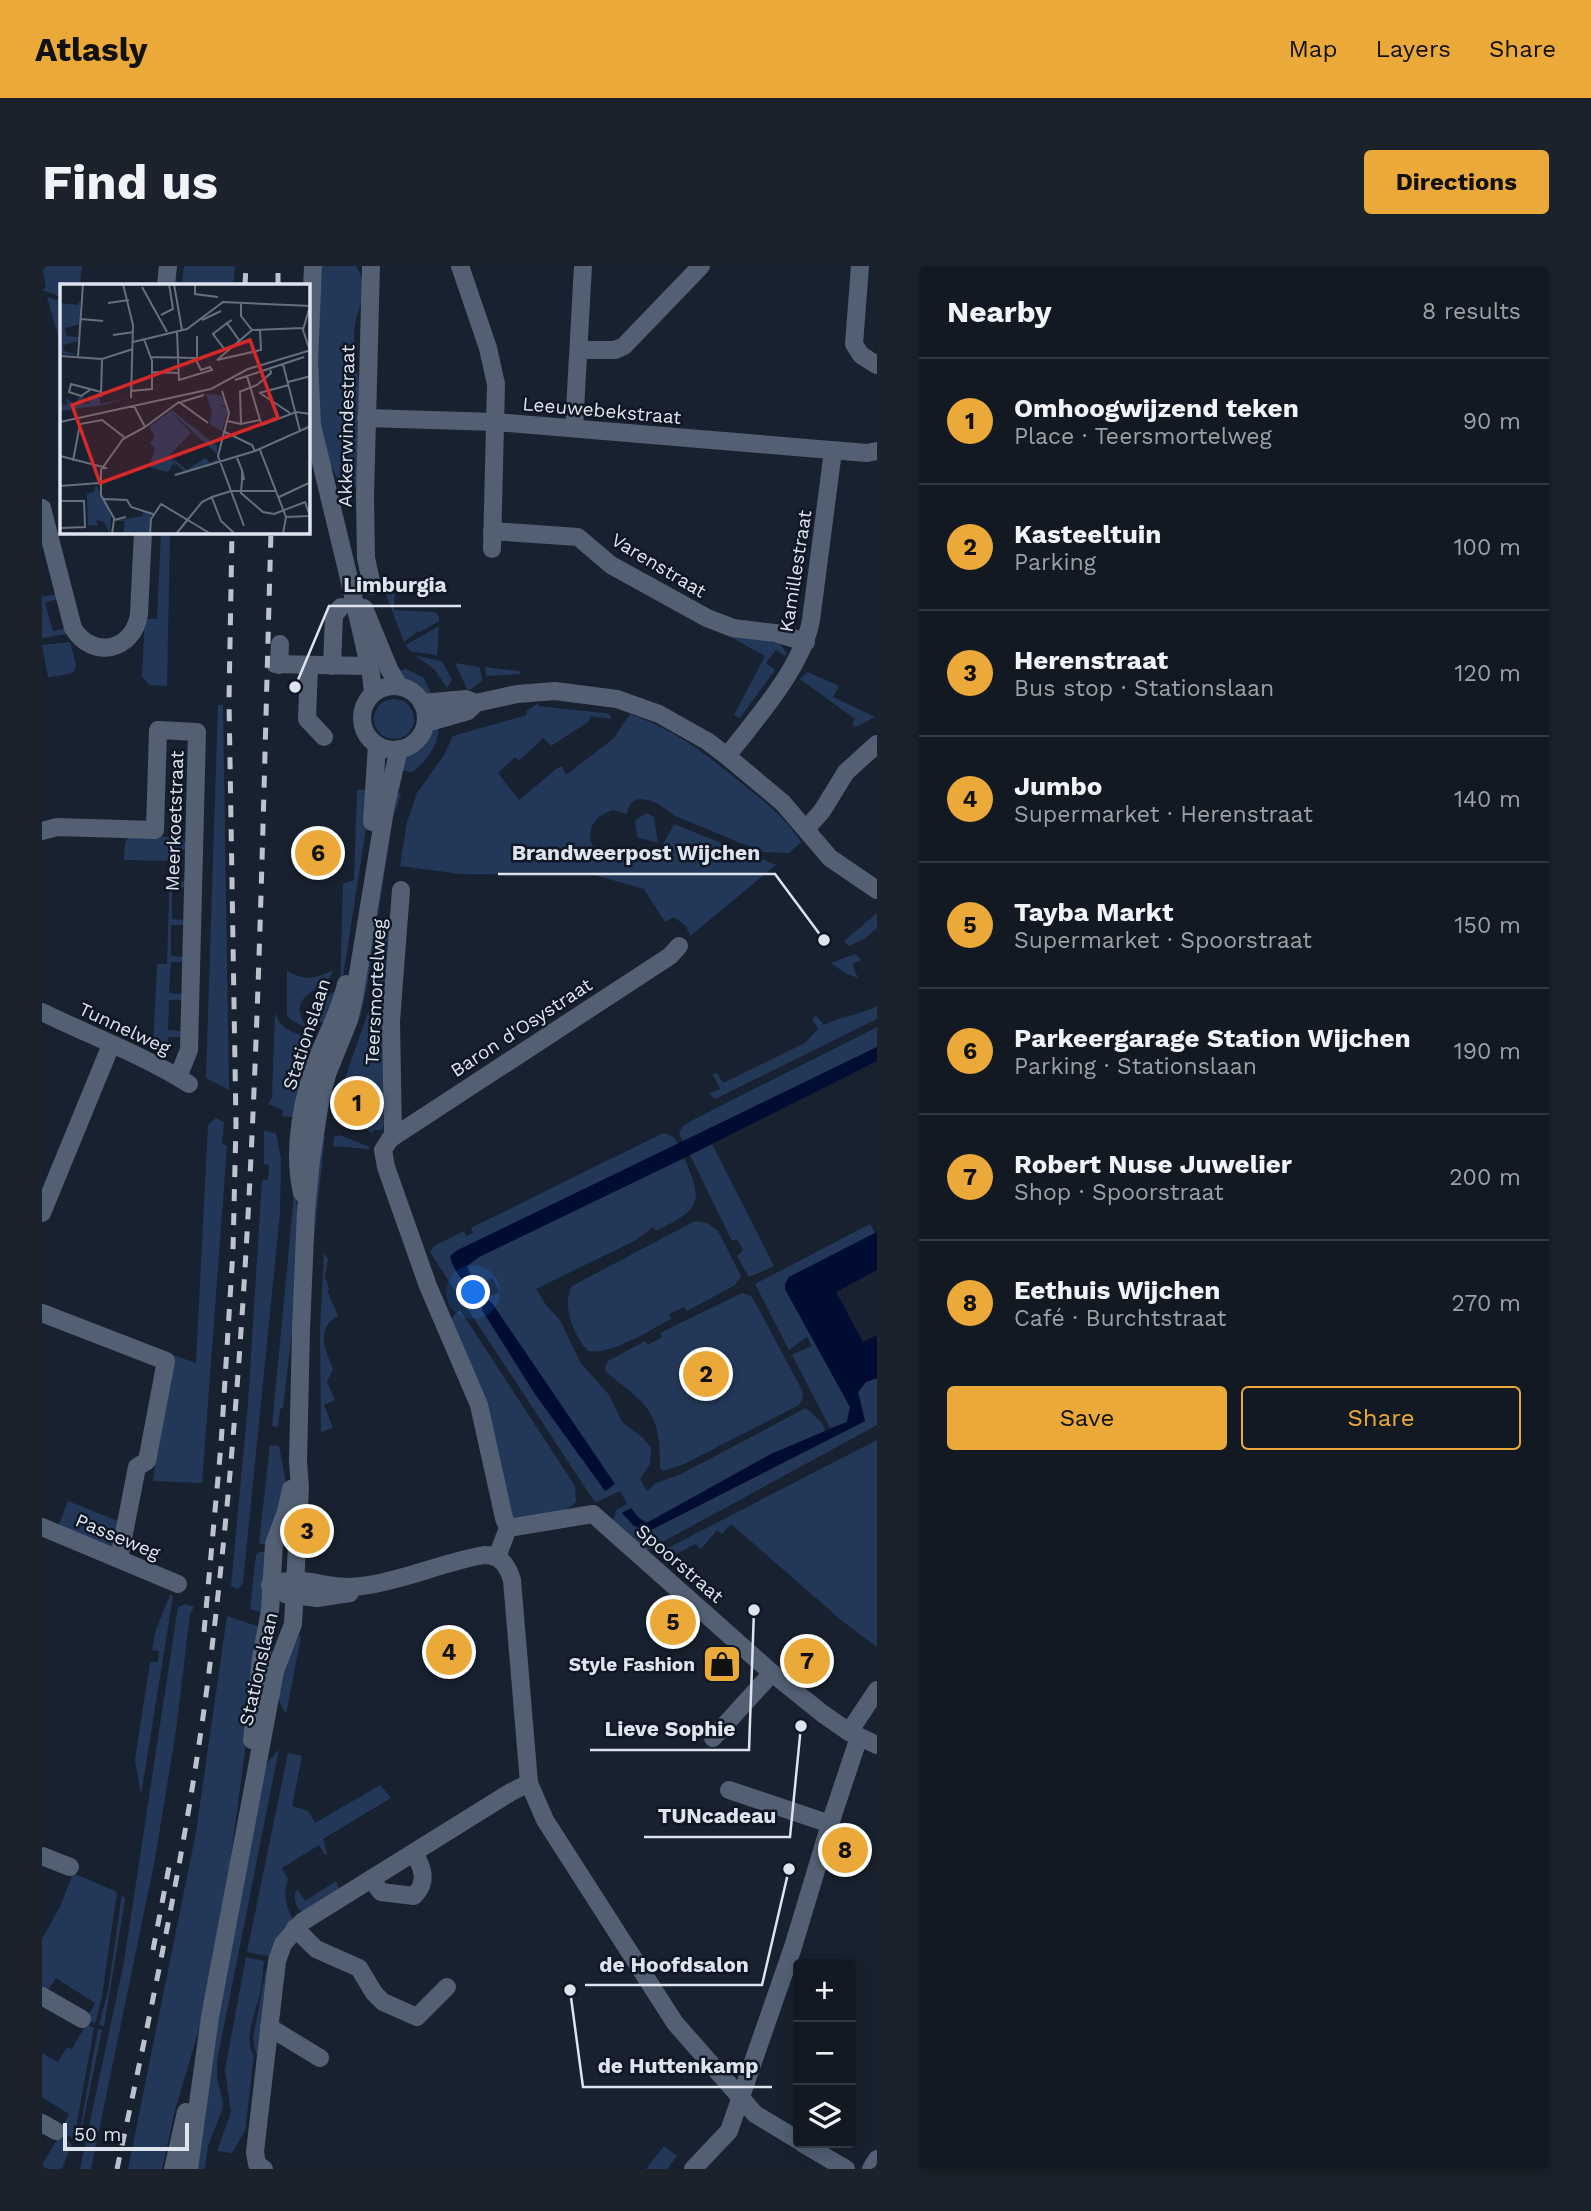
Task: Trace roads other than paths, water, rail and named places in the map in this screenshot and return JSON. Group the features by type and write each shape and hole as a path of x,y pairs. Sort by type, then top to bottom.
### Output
{"street":[{"path":"166,284 168,266"},
{"path":"310,338 313,266"},
{"name":"Akkerwindestraat","path":"371,266 366,418 366,558 372,586"},
{"name":"Varenstraat","path":"460,266 496,384 492,540 578,537 611,565 707,618 733,628 783,635 806,642"},
{"path":"574,428 583,266"},
{"path":"579,349 615,350 624,346 701,266"},
{"path":"860,266 854,344 861,355 877,366"},
{"path":"310,383 312,425 371,674 373,693"},
{"name":"Leeuwebekstraat","path":"366,418 496,422 833,451 877,451"},
{"name":"Kamillestraat","path":"727,756 794,665 806,642 833,451"},
{"path":"42,508 46,534 73,628 84,642 99,646 116,646 132,634 139,614 143,534"},
{"path":"347,570 389,669 399,686 416,695 422,703 426,723 416,741 399,750 377,745 370,739 362,720 363,710 373,693 381,688 399,686"},
{"path":"332,666 334,615 341,607"},
{"path":"280,644 277,665 364,666"},
{"path":"309,666 307,719 324,737"},
{"path":"422,703 466,699 476,703 546,691 617,699 639,706 677,723 727,756 783,803 830,858 877,890"},
{"path":"426,723 468,711 476,703"},
{"name":"Meerkoetstraat","path":"42,831 57,827 155,830 158,730 197,732 189,1050 183,1080"},
{"name":"Stationslaan","path":"306,1211 298,1167 302,1123 309,1083 343,998 347,979 374,805 377,745"},
{"path":"806,829 822,811 846,772 873,747"},
{"name":"Stationslaan","path":"189,2169 209,2017 275,1671 293,1624 300,1487 298,1462 306,1211 321,1095 349,1020 354,998 385,809 399,750"},
{"name":"Teersmortelweg","path":"389,1141 391,1021 401,890"},
{"name":"Baron d'Osystraat","path":"389,1141 670,956 680,946"},
{"name":"Tunnelweg","path":"42,1012 183,1080"},
{"path":"42,1213 111,1045"},
{"path":"389,1141 383,1155 386,1167 429,1286 479,1405 508,1528 496,1556"},
{"path":"42,1313 166,1361 147,1461 137,1467 119,1559"},
{"name":"Stationslaan","path":"236,1883 261,1658 270,1611 274,1544 286,1512 298,1462"},
{"name":"Spoorstraat","path":"508,1528 593,1514 772,1673 854,1734 877,1745"},
{"name":"Passeweg","path":"42,1527 178,1584"},
{"path":"270,1585 296,1588 362,1586 477,1556 496,1556 506,1565 512,1580 529,1783 545,1820 676,2023 755,2114 793,2138"},
{"path":"713,1738 772,1673"},
{"path":"693,2169 729,2132 793,1947 854,1734 877,1690"},
{"path":"264,2169 255,2159 269,2027 280,1951 295,1928 370,1879 529,1783"},
{"path":"729,1790 830,1824"},
{"path":"370,1879 381,1892 414,1896 418,1893 424,1876 414,1853"},
{"path":"42,1856 70,1867"},
{"path":"295,1928 316,1949 359,1968 374,1993 383,2002 416,2017 447,1987"},
{"path":"42,1996 82,2019"},
{"name":"Stationslaan","path":"173,2169 199,2048 209,2017"},
{"path":"269,2027 320,2058"},
{"path":"810,2148 846,2169"},
{"path":"871,2169 877,2158"}],"railway":[{"path":"245,284 246,266"},
{"path":"278,266 278,284"},
{"path":"204,1632 221,1445 233,1250 236,1124 229,700 232,534"},
{"path":"117,2169 157,1980 192,1791 210,1664 225,1523 247,1241 254,1099 271,534"},
{"path":"153,1950 169,1867"}],"place":[{"name":"Limburgia","path":"295,687"},
{"name":"Parkeergarage Station Wijchen","path":"318,853"},
{"name":"Brandweerpost Wijchen","path":"824,940"},
{"name":"Omhoogwijzend teken","path":"357,1103"},
{"name":"Kasteeltuin","path":"706,1374"},
{"name":"Herenstraat","path":"307,1531"},
{"name":"Lieve Sophie","path":"754,1610"},
{"name":"Tayba Markt","path":"673,1622"},
{"name":"Jumbo","path":"449,1652"},
{"name":"Robert Nuse Juwelier","path":"807,1661"},
{"name":"Style Fashion","path":"722,1664"},
{"name":"TUNcadeau","path":"801,1726"},
{"name":"Eethuis Wijchen","path":"845,1850"},
{"name":"de Hoofdsalon","path":"789,1869"},
{"name":"de Huttenkamp","path":"570,1990"}]}
